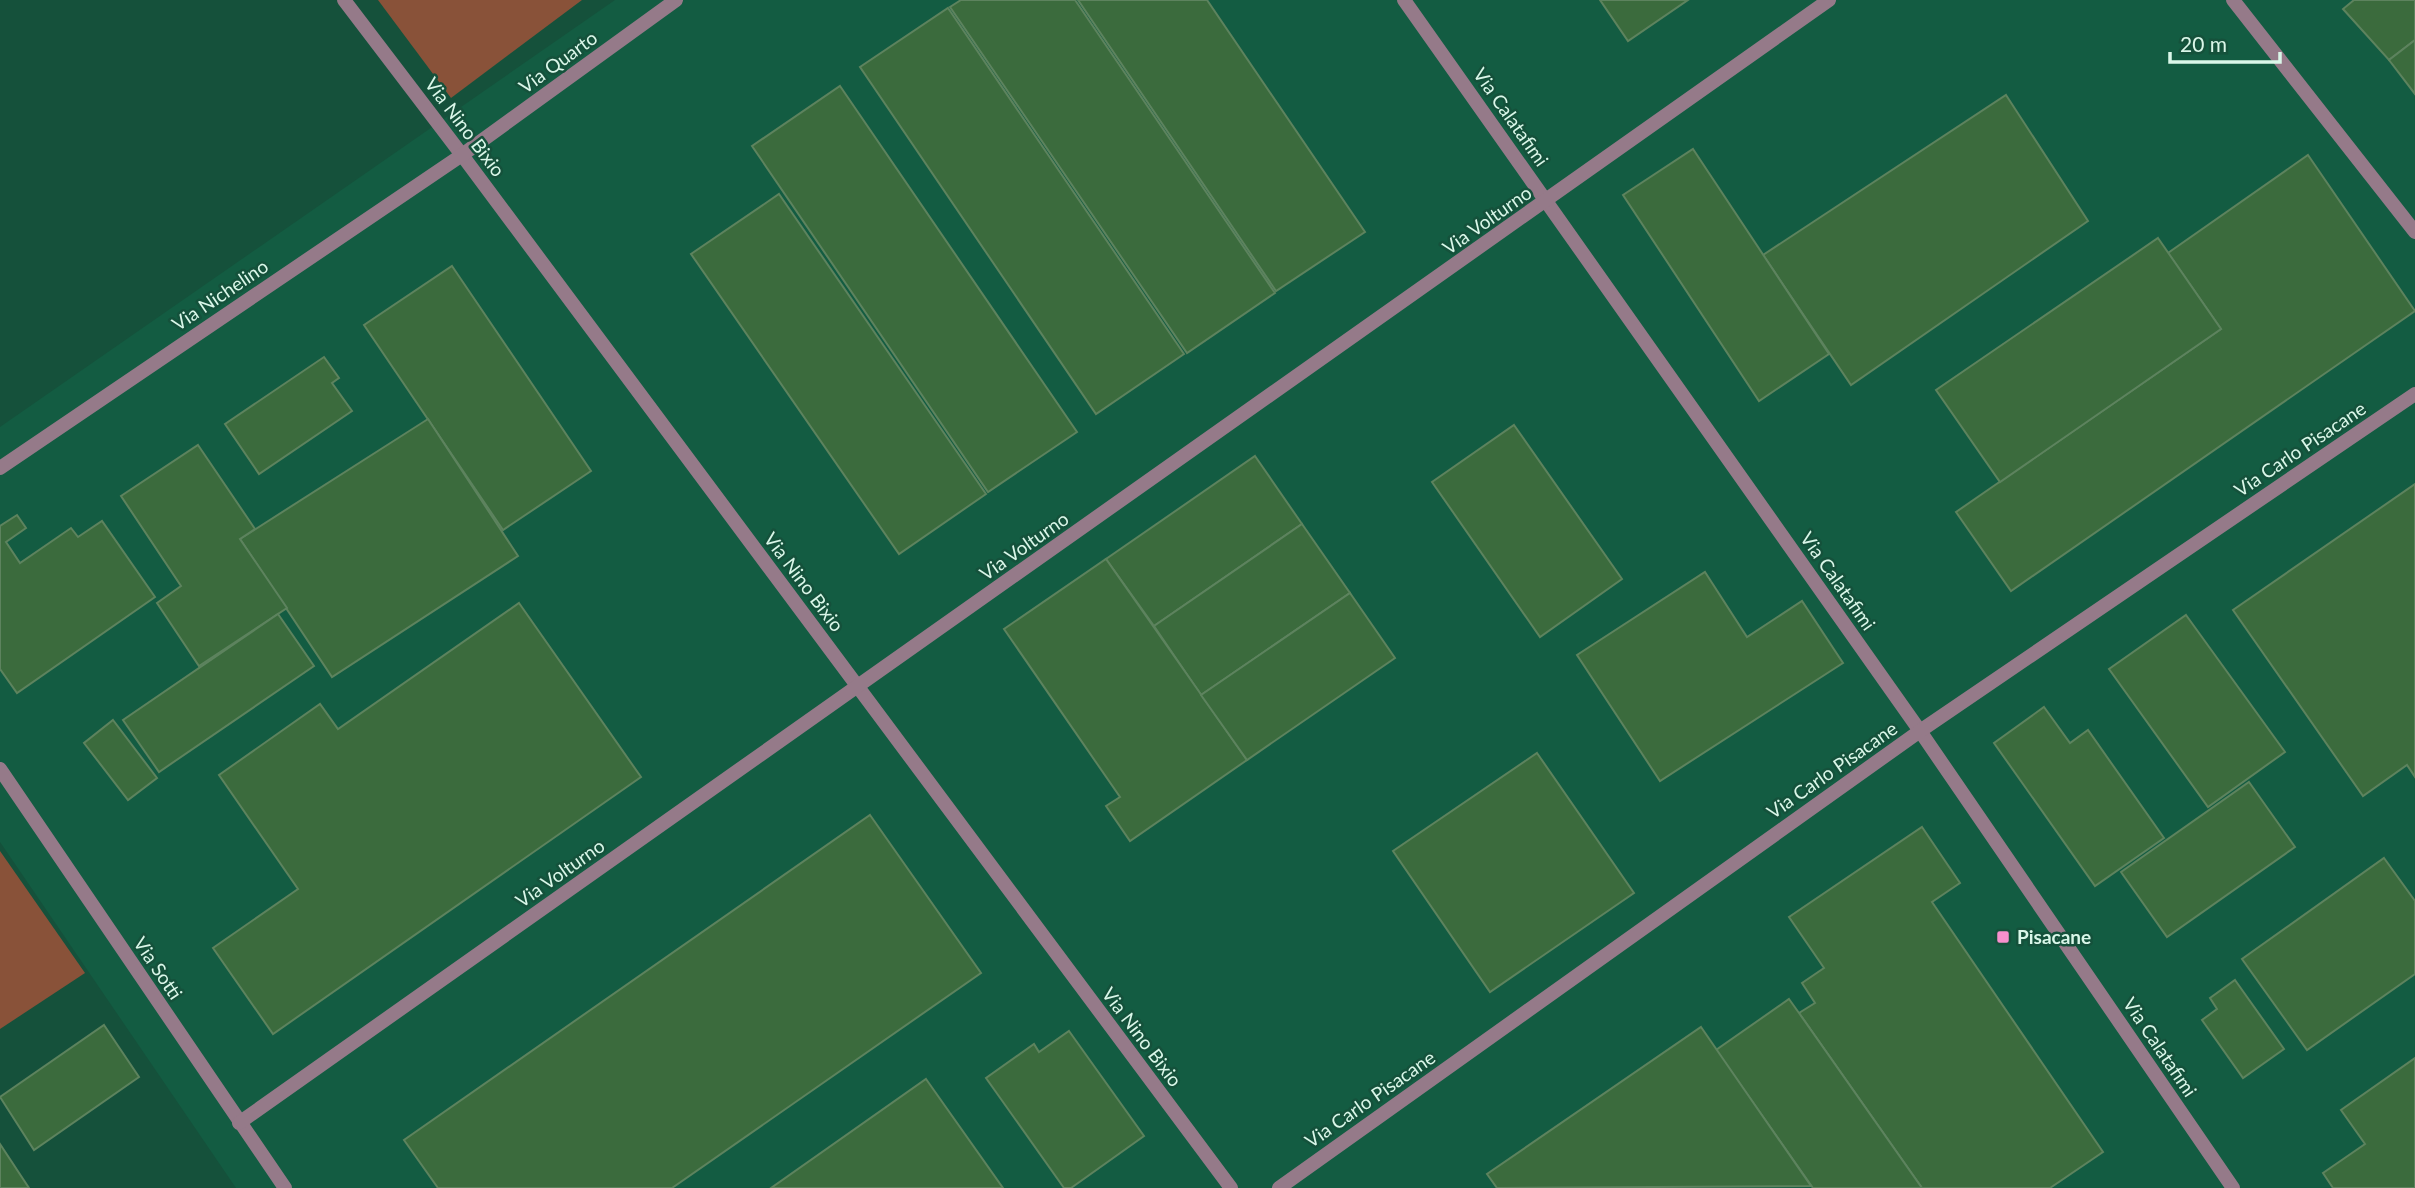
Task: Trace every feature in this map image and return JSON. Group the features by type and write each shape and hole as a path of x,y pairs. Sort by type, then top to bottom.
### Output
{"street":[{"name":"Via Nino Bixio","path":"344,0 1231,1188"},
{"name":"Via Quarto","path":"462,155 676,0"},
{"name":"Via Calatafimi","path":"1404,0 1920,731 2233,1188"},
{"name":"Via Volturno","path":"239,1123 1547,202 1829,0"},
{"path":"2233,0 2415,232"},
{"name":"Via Nichelino","path":"0,468 462,155"},
{"name":"Via Carlo Pisacane","path":"1279,1188 1920,731 2415,394"},
{"name":"Via Sotti","path":"0,769 285,1188"}],"shaded area":[{"path":"378,0 582,0 451,98"},
{"path":"615,0 2415,0 2415,1188 236,1188 0,842 0,427"},
{"path":"0,851 85,973 0,1029"}],"building":[{"path":"961,0 1075,0 1275,293 1187,353 950,7"},
{"path":"1078,0 1207,0 1365,232 1276,291"},
{"path":"1600,0 1688,0 1628,41"},
{"path":"2354,0 2415,0 2415,40 2389,60 2343,9"},
{"path":"948,8 1184,354 1096,414 860,67"},
{"path":"2415,40 2415,94 2389,60"},
{"path":"840,86 1077,432 988,492 752,146"},
{"path":"2006,95 2088,221 1851,385 1763,255"},
{"path":"1693,149 1829,354 1759,401 1623,195"},
{"path":"2308,155 2415,311 2011,591 1956,512 2221,329 2168,253"},
{"path":"779,194 986,494 899,554 691,254"},
{"path":"2158,238 2221,329 2000,482 1936,390"},
{"path":"452,266 591,471 503,530 364,325"},
{"path":"324,357 339,378 332,383 352,411 259,474 225,424"},
{"path":"428,419 518,556 332,677 240,539"},
{"path":"1514,425 1622,579 1540,637 1432,482"},
{"path":"198,445 255,529 240,539 287,608 199,666 157,603 181,586 121,496"},
{"path":"1255,456 1302,524 1154,626 1106,559"},
{"path":"2415,484 2415,777 2407,765 2363,796 2233,610"},
{"path":"17,515 26,528 6,542 20,563 71,528 78,537 102,521 155,597 17,693 0,669 0,526"},
{"path":"1302,524 1350,593 1201,695 1154,626"},
{"path":"1106,559 1247,760 1130,841 1106,806 1120,797 1004,629"},
{"path":"1705,572 1747,637 1802,601 1843,663 1660,781 1577,655"},
{"path":"1350,593 1395,658 1247,760 1201,695"},
{"path":"519,603 641,777 273,1034 213,948 298,889 219,775 320,704 338,729"},
{"path":"278,614 314,666 159,772 123,720"},
{"path":"2186,615 2285,752 2208,807 2109,669"},
{"path":"2044,707 2070,743 2088,730 2164,838 2095,886 1994,743"},
{"path":"113,720 157,778 128,800 84,743"},
{"path":"1537,753 1634,893 1490,992 1393,851"},
{"path":"2249,782 2295,847 2167,937 2121,872"},
{"path":"870,815 981,973 672,1188 438,1188 404,1140"},
{"path":"1922,827 1960,883 1932,902 2103,1152 2050,1188 1922,1188 1799,1013 1815,1003 1802,983 1824,968 1789,917"},
{"path":"2384,858 2415,901 2415,974 2307,1050 2242,959"},
{"path":"2235,980 2284,1049 2243,1078 2202,1020 2217,1009 2210,998"},
{"path":"1789,999 1922,1188 1813,1188 1716,1050"},
{"path":"104,1025 139,1077 34,1150 0,1097"},
{"path":"1701,1027 1811,1186 1497,1188 1487,1174"},
{"path":"1069,1031 1144,1136 1071,1188 1064,1188 986,1078 1034,1044 1039,1052"},
{"path":"2415,1058 2415,1188 2333,1188 2323,1173 2365,1144 2341,1110"},
{"path":"926,1079 1003,1188 771,1188"},
{"path":"0,1144 29,1188 0,1188"}],"place":[{"name":"Pisacane","path":"2003,937"}]}
